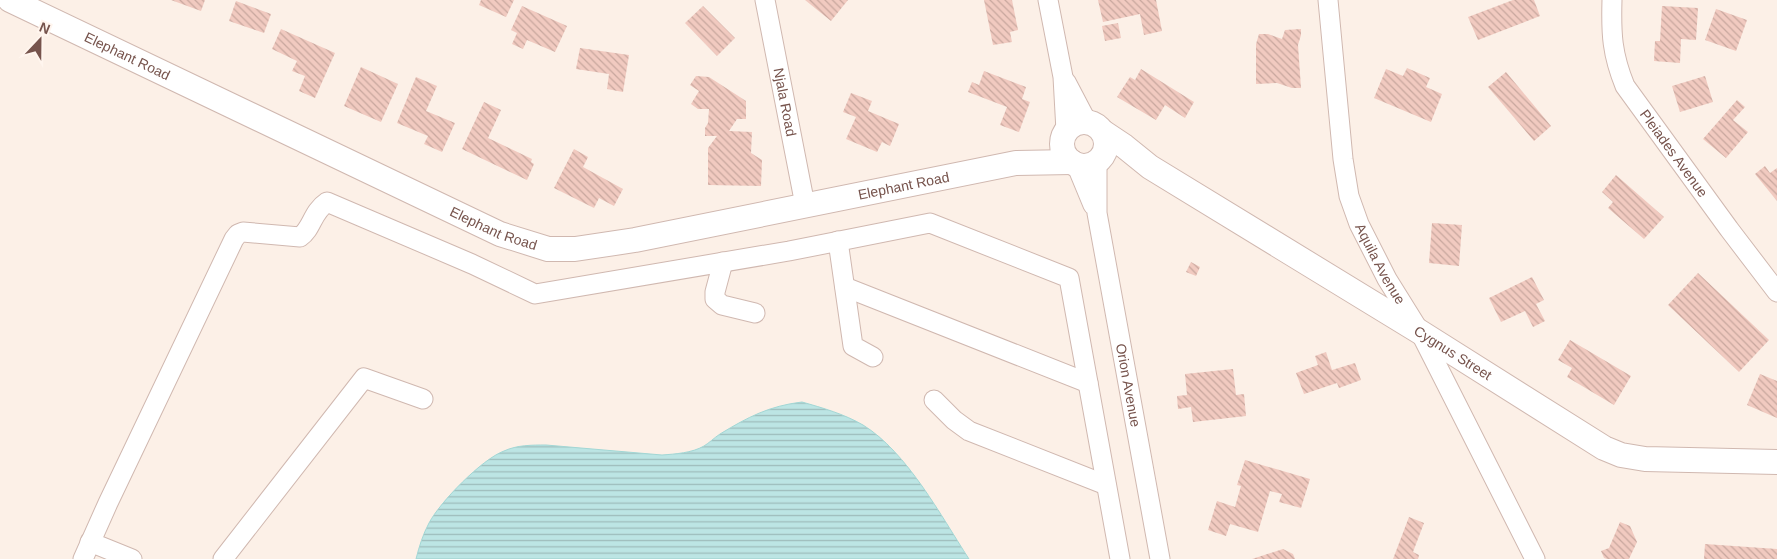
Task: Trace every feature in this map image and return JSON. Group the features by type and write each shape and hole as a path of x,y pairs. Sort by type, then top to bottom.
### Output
{"street":[{"name":"Elephant Road","path":"10,0 500,234 548,250 599,246 1016,163 1087,161"},
{"name":"Njala Road","path":"765,0 805,205"},
{"path":"1048,0 1063,77 1080,131 1107,145 1087,161 1063,151 1080,131"},
{"name":"Aquila Avenue","path":"1328,0 1343,159 1349,196 1359,224 1387,279 1420,332 1535,559"},
{"name":"Pleiades Avenue","path":"1612,0 1613,49 1625,86 1777,292"},
{"name":"Elephant Road","path":"1016,163 1080,131"},
{"name":"Cygnus Street","path":"1080,131 1124,146 1150,167 1420,332 1604,448 1621,455 1645,459 1777,462"},
{"name":"Cygnus Street","path":"1087,161 1127,158 1150,167"},
{"name":"Orion Avenue","path":"1087,161 1160,559"},
{"path":"132,559 87,551 234,239 242,232 300,236 304,234 318,208 326,202 472,264 536,294 723,262 930,223 1069,278 1120,559"},
{"path":"838,241 853,346 873,357"},
{"path":"723,262 715,292 716,299 722,305 755,313"},
{"path":"845,287 1088,383"},
{"path":"223,559 364,378 423,399"},
{"path":"934,400 968,431 1106,486"}],"water":[{"path":"802,402 826,409 863,425 894,451 922,486 969,559 416,559 427,527 442,504 462,482 485,463 504,451 519,446 546,445 662,455 683,453 704,446 730,428 759,413 779,406"}],"building":[{"path":"171,0 205,0 201,11"},
{"path":"481,0 514,0 506,17 479,5"},
{"path":"805,0 848,0 831,21"},
{"path":"984,0 1012,0 1018,30 1010,32 1012,42 993,45"},
{"path":"1098,0 1156,0 1162,31 1144,35 1140,14 1103,22"},
{"path":"1513,0 1534,0 1540,16 1478,40 1468,17"},
{"path":"236,1 271,14 264,33 229,21"},
{"path":"522,6 567,26 555,52 527,40 523,49 512,44 517,33 511,30"},
{"path":"703,6 735,38 717,56 685,23"},
{"path":"1662,6 1698,8 1696,40 1681,39 1680,63 1654,61 1655,41 1660,41"},
{"path":"1716,9 1747,20 1736,51 1705,40"},
{"path":"1118,23 1121,38 1105,41 1102,26"},
{"path":"281,29 335,53 315,98 299,91 305,76 292,71 297,61 272,49"},
{"path":"1301,29 1298,45 1301,88 1292,88 1277,83 1256,84 1256,44 1259,34 1268,34 1282,39 1285,30"},
{"path":"580,48 629,55 623,92 607,89 609,74 576,69"},
{"path":"361,67 398,84 381,122 344,106"},
{"path":"1407,68 1430,78 1426,87 1442,94 1431,122 1374,98 1386,69 1403,76"},
{"path":"1141,69 1194,102 1185,118 1165,105 1156,120 1117,97 1130,77 1135,80"},
{"path":"984,71 1026,87 1022,99 1030,102 1019,132 1000,125 1007,107 968,92 972,82 979,85"},
{"path":"1506,72 1551,126 1534,141 1488,87"},
{"path":"696,76 709,77 746,101 746,119 737,119 729,131 752,132 751,153 762,160 761,186 708,185 708,148 717,136 705,136 709,109 698,109 691,104 699,91 690,85"},
{"path":"1705,76 1713,102 1680,112 1672,86"},
{"path":"416,77 437,86 426,111 455,123 442,152 424,144 428,136 397,123"},
{"path":"851,93 872,101 868,111 899,124 890,146 882,142 877,152 846,139 856,117 843,112"},
{"path":"1737,100 1745,107 1733,120 1748,132 1726,158 1703,139"},
{"path":"484,102 501,110 488,138 532,159 531,162 534,164 527,180 462,149"},
{"path":"574,149 588,157 583,167 623,189 614,206 599,198 594,208 554,188"},
{"path":"1765,166 1770,173 1777,168 1777,201 1755,174"},
{"path":"1616,175 1664,217 1644,239 1608,208 1613,202 1602,192"},
{"path":"1432,223 1462,225 1459,266 1429,263"},
{"path":"1191,262 1200,267 1196,276 1186,272"},
{"path":"1698,273 1769,340 1739,372 1668,305"},
{"path":"1532,277 1544,300 1536,304 1545,321 1533,327 1525,311 1501,322 1489,298"},
{"path":"1570,340 1631,376 1614,405 1567,377 1572,368 1558,360"},
{"path":"1326,352 1332,370 1355,363 1361,380 1339,388 1337,383 1304,394 1296,373 1318,365 1315,356"},
{"path":"1233,369 1236,395 1244,394 1246,416 1193,422 1191,407 1178,409 1177,396 1187,395 1185,374"},
{"path":"1760,374 1777,381 1777,418 1747,405"},
{"path":"1245,460 1310,479 1301,508 1279,502 1282,494 1270,491 1258,532 1230,524 1226,536 1208,530 1217,501 1235,507 1241,486 1237,485"},
{"path":"1409,517 1424,523 1413,552 1419,555 1418,559 1393,559"},
{"path":"1620,522 1630,526 1637,542 1629,559 1604,558 1601,551 1609,548"},
{"path":"1705,544 1777,549 1777,559 1704,559"},
{"path":"1283,549 1293,554 1295,559 1252,559"}]}
